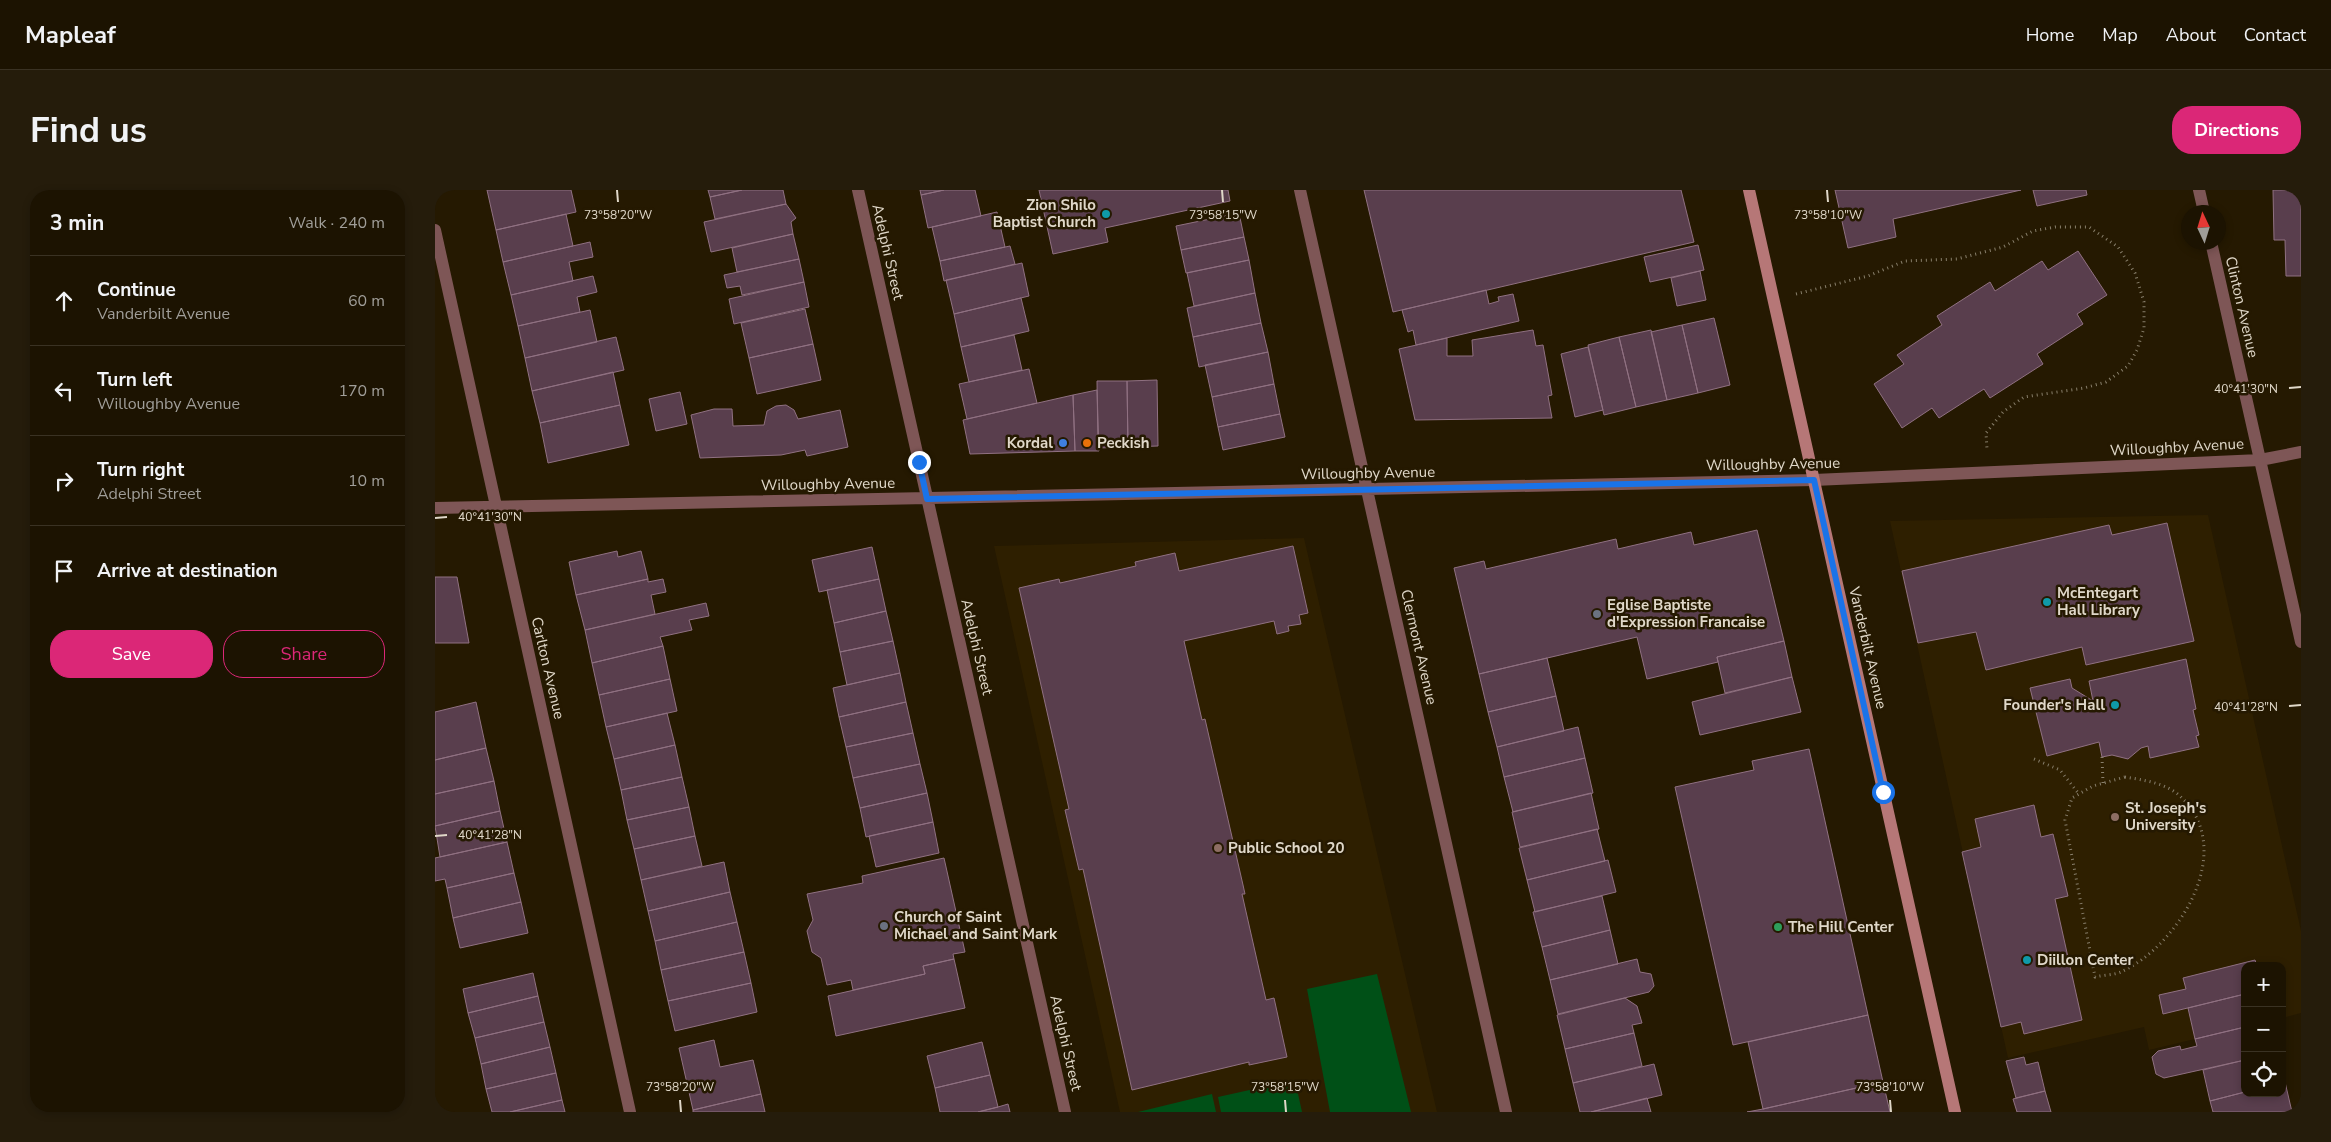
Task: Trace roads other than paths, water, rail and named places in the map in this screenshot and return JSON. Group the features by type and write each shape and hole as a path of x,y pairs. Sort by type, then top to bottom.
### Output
{"main road":[{"name":"Vanderbilt Avenue","path":"1749,190 1955,1112"}],"street":[{"name":"Adelphi Street","path":"858,190 1065,1112"},
{"name":"Clermont Avenue","path":"1300,190 1506,1112"},
{"path":"2199,190 2202,205"},
{"name":"Carlton Avenue","path":"435,230 630,1112"},
{"name":"Clinton Avenue","path":"2213,250 2301,642"},
{"name":"Willoughby Avenue","path":"435,508 1814,480 2260,460 2301,452"}],"place":[{"name":"Zion Shilo Baptist Church","path":"1106,214"},
{"name":"Kordal","path":"1063,443"},
{"name":"Peckish","path":"1087,443"},
{"name":"McEntegart Hall Library","path":"2047,602"},
{"name":"Eglise Baptiste d'Expression Francaise","path":"1597,614"},
{"name":"Founder's Hall","path":"2115,705"},
{"name":"St. Joseph's University","path":"2115,817"},
{"name":"Public School 20","path":"1218,848"},
{"name":"Church of Saint Michael and Saint Mark","path":"884,926"},
{"name":"The Hill Center","path":"1778,927"},
{"name":"Diillon Center","path":"2027,960"}]}
